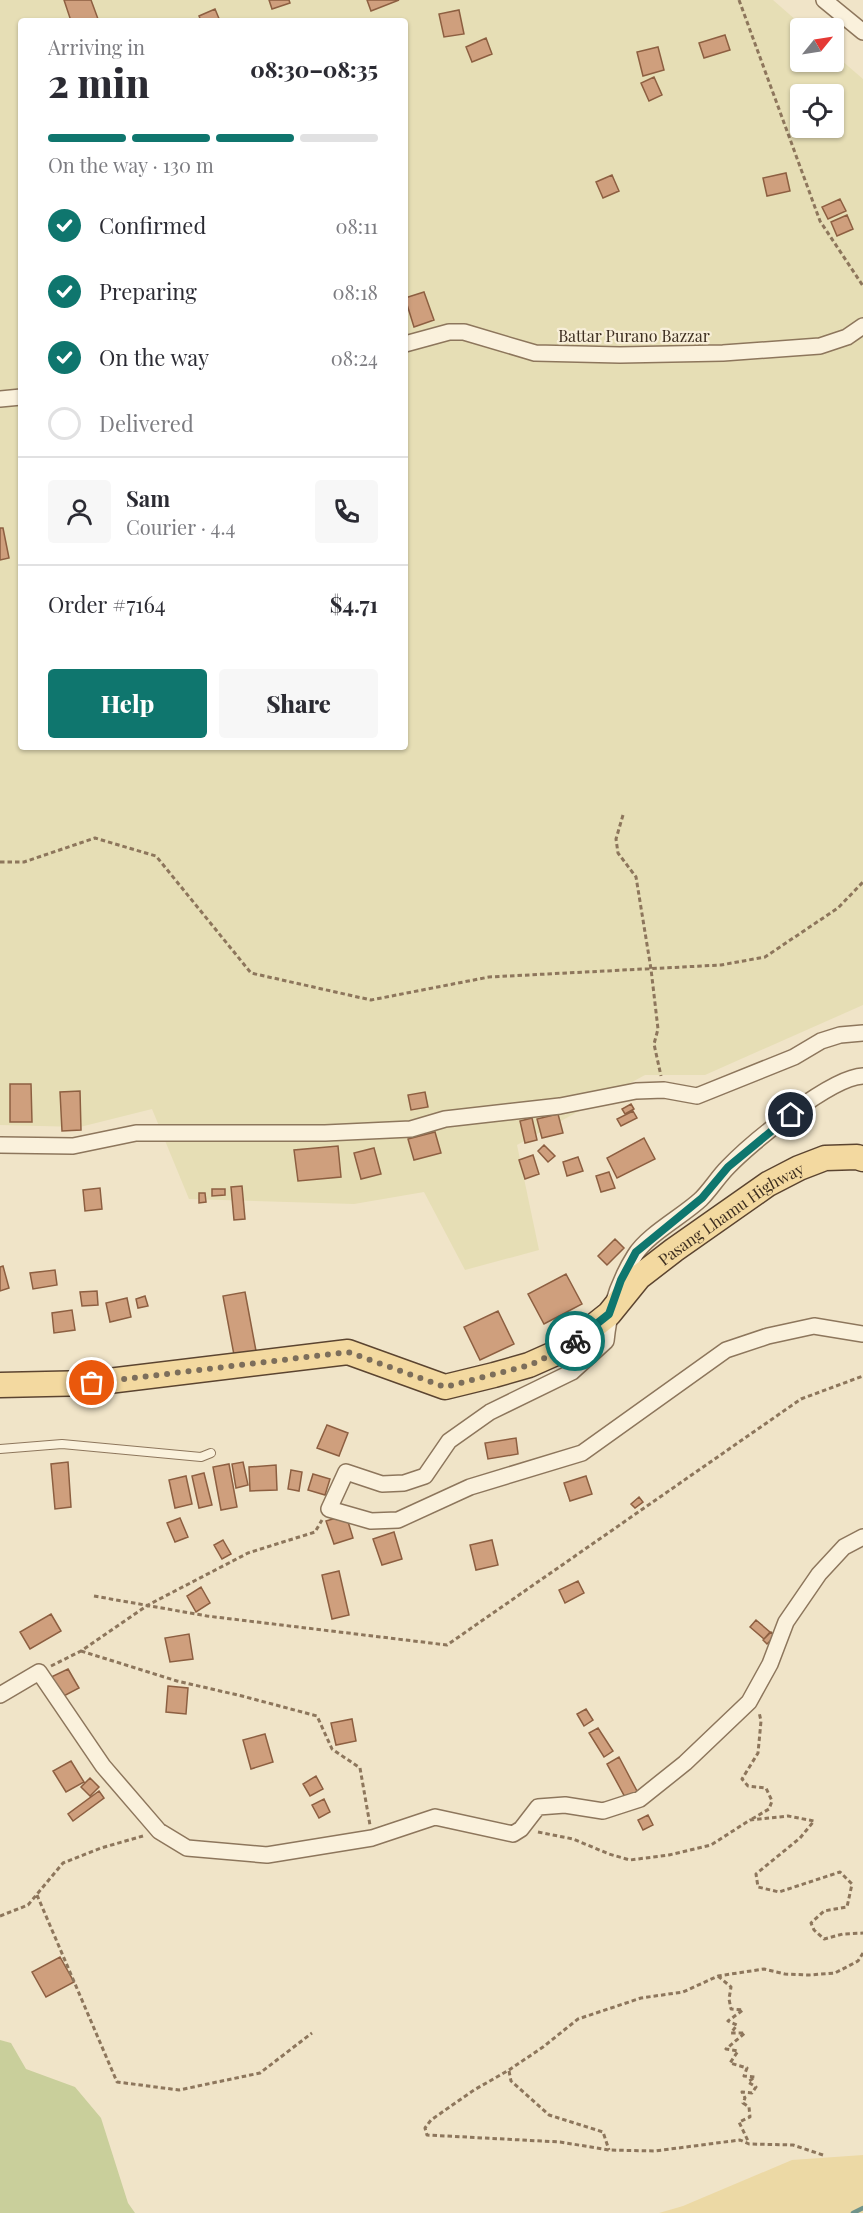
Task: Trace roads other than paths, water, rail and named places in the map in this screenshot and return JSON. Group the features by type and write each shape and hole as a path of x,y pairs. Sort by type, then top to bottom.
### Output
{"main road":[{"name":"Pasang Lhamu Highway","path":"0,1385 92,1383 348,1352 445,1387 530,1365 564,1349 609,1314 639,1277 768,1184 825,1158 857,1156 863,1159"}],"street":[{"path":"824,0 863,32"},
{"name":"Battar Purano Bazzar","path":"408,343 449,332 464,332 535,353 620,355 723,353 820,346 847,337 863,326"},
{"path":"0,399 18,397"},
{"path":"0,1145 73,1146 136,1133 411,1129 445,1119 560,1106 636,1091 664,1090 697,1096 794,1057 821,1041 840,1035 863,1033"},
{"path":"863,1076 854,1076 822,1091 768,1132 728,1167 702,1198 636,1252 621,1280 609,1314 606,1341 572,1372 490,1412 457,1435 449,1441 425,1476 404,1483 382,1484 346,1472 329,1509 371,1521 398,1520 470,1488 582,1453 726,1350 768,1336 814,1326 863,1334"},
{"path":"0,1695 39,1672 103,1766 159,1831 187,1848 267,1855 372,1839 435,1817 513,1834 521,1829 538,1808 565,1805 603,1811 640,1799 685,1763 749,1702 770,1664 786,1622 819,1574 844,1547 863,1537"}],"lane":[{"path":"0,1449 62,1444 201,1457 211,1453"}],"waterway":[{"path":"853,2213 863,2208"}]}
